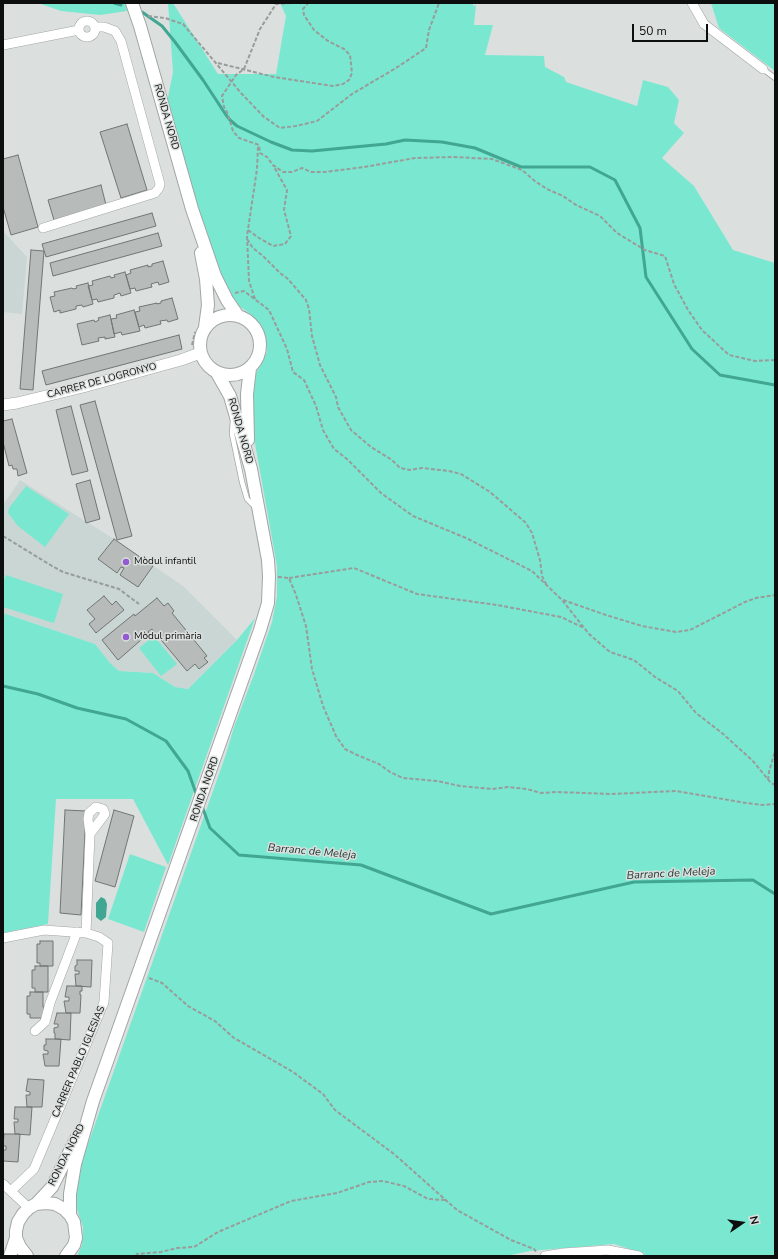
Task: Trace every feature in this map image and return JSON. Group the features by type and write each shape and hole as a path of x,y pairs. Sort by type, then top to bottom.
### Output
{"main road":[{"name":"RONDA NORD","path":"132,3 139,20"},
{"name":"RONDA NORD","path":"136,3 139,20 192,209 215,276 227,300 238,316"},
{"name":"RONDA NORD","path":"192,209 206,279 208,305 202,327"},
{"path":"220,316 238,316 253,326 258,334 260,343 259,353 256,361 250,368 242,373 234,376 217,373 210,368 195,350 202,334 202,327 220,316"},
{"name":"RONDA NORD","path":"66,1256 74,1246 76,1238 74,1222 70,1215 70,1194 75,1164 93,1101 265,618 268,603 268,560 251,469 247,430 247,394 250,368"},
{"name":"RONDA NORD","path":"217,373 230,396 251,469"},
{"name":"RONDA NORD","path":"16,1238 18,1222 23,1214 52,1187 66,1162 93,1101"},
{"path":"33,1206 46,1203 55,1204 64,1209 70,1215"},
{"path":"10,1256 16,1238"},
{"path":"16,1238 20,1247 27,1256"}],"street":[{"path":"692,3 704,24 763,69"},
{"path":"3,45 79,30 81,34 89,37 93,35 95,27 104,27 115,31 121,40 160,184 155,194 43,228"},
{"name":"CARRER DE LOGRONYO","path":"3,405 83,387 181,360 195,350"},
{"path":"3,938 44,930 86,933 90,834"},
{"path":"35,1030 45,1022 50,1003 77,932"},
{"name":"CARRER PABLO IGLESIAS","path":"11,1191 34,1169 104,1002 108,943 99,937 86,933"},
{"path":"3,1184 33,1206"},
{"path":"544,1256 563,1253 608,1250 639,1256"}],"lane":[{"path":"763,69 775,78"},
{"path":"234,408 232,429 242,482 247,499 258,510"}],"path":[{"path":"259,145 239,138 233,131 222,96 236,75 244,69 260,29 276,4 291,3"},
{"path":"217,63 274,77 333,86 343,84 349,80 352,73 350,55 344,49 328,41 314,30 304,15 303,9 308,3"},
{"path":"139,20 165,18 183,24 217,63 231,82 264,117 280,128 317,121 352,94 426,48 429,30 440,3"},
{"path":"248,230 273,246 285,244 291,236 284,210 287,190 273,165 267,157 260,153 259,145"},
{"path":"255,300 249,281 247,239 259,145"},
{"path":"273,165 283,172 292,172 302,168 311,172 324,172 415,158 454,157 492,159 522,170 536,182 549,190 564,196 576,205 600,216 617,233 642,248 665,256 674,284 688,310 702,330 729,355 755,361 775,360"},
{"path":"247,239 253,248 288,279 306,300 309,309 312,336 320,365 336,397 338,407 351,430 366,444 392,460 400,468 410,470 422,468 461,474 490,492 526,523 532,533 540,560 542,576 547,585"},
{"path":"227,300 229,295 244,291 269,310 287,349 293,372 304,380 316,406 323,430 334,449 347,459 381,493 413,516 466,538 532,571 562,600 589,634 610,652 634,660 655,677 678,691 696,713 722,733 752,760 768,780 775,786"},
{"path":"195,350 195,331 202,327"},
{"path":"3,536 63,572 120,589 139,604"},
{"path":"269,576 289,578 354,568 417,594 497,605 560,617 585,629"},
{"path":"289,578 306,626 312,669 322,706 336,736 345,749 379,764 390,772 403,778 492,789 508,787 527,789 541,793 557,792 611,794 676,790 746,803 762,805 775,804"},
{"path":"562,600 642,626 676,632 690,630 745,602 756,598 775,595"},
{"path":"768,780 775,751"},
{"path":"138,973 162,983 188,1006 215,1021 234,1038 293,1072 323,1094 335,1110 394,1154 457,1210 504,1236 534,1249 539,1256"},
{"path":"136,1256 137,1254 194,1247 218,1232 291,1201 337,1193 369,1182 384,1181 404,1186 428,1199 446,1200"}],"shaded area":[{"path":"38,3 125,3 127,11 100,15 61,11"},
{"path":"168,3 173,3 218,74 276,74 286,16 280,3 473,3 473,6 476,5 474,25 493,25 485,55 544,56 545,67 564,77 566,82 637,106 643,80 668,87 679,100 674,123 684,133 662,158 694,186 733,250 775,263 775,1256 643,1256 645,1254 614,1244 530,1251 506,1256 77,1256 82,1245 83,1227 77,1209 75,1193 77,1175 272,622 277,596 277,566 252,427 251,383 267,352 266,337 259,324 248,312 237,305 229,291 214,259 199,213 167,102 173,72"},
{"path":"711,3 775,3 775,71 719,28"},
{"path":"3,231 27,257 22,314 3,312"},
{"path":"20,480 114,539 183,586 237,640 188,689 175,687 153,673 119,671 110,663 95,644 3,613 3,505"},
{"path":"26,486 69,514 45,547 18,526 8,513 9,508"},
{"path":"6,575 63,594 54,623 3,607 3,583"},
{"path":"3,613 95,644 110,663 119,671 153,673 175,687 188,689 237,640 255,618 168,865 133,799 56,799 48,924 3,933"},
{"path":"154,636 177,664 161,676 139,648"},
{"path":"130,854 166,867 144,932 108,919"},
{"path":"101,897 105,899 107,904 106,917 101,921 96,917 96,903"}],"building":[{"path":"127,124 147,190 121,198 100,132"},
{"path":"18,155 38,227 11,235 3,207 3,159"},
{"path":"101,185 106,205 54,220 48,200"},
{"path":"152,213 156,226 46,257 42,244"},
{"path":"158,233 162,246 53,276 50,263"},
{"path":"31,250 44,251 33,390 20,389"},
{"path":"163,261 169,282 159,285 158,282 151,284 152,287 136,291 135,288 130,289 126,275 131,273 130,270 148,265 148,267 152,266 152,264"},
{"path":"125,272 131,293 121,296 120,293 114,295 114,298 98,302 97,299 92,300 88,286 93,285 92,281 110,276 111,278 115,277 114,275"},
{"path":"88,283 93,304 83,307 82,305 76,306 76,309 60,313 60,310 54,312 50,297 55,296 54,292 77,288 76,286"},
{"path":"172,298 178,319 168,322 167,320 160,321 161,324 145,328 144,325 139,327 135,312 140,311 139,307 161,303 161,301"},
{"path":"134,310 140,331 122,335 121,332 114,334 111,319 117,318 116,315"},
{"path":"110,315 115,337 105,339 105,337 98,338 99,341 82,345 77,324 94,320 95,322 99,320 98,318"},
{"path":"179,335 182,349 46,385 42,371"},
{"path":"95,401 132,536 117,540 80,405"},
{"path":"71,406 88,471 72,475 56,410"},
{"path":"12,419 27,473 18,476 17,469 13,469 12,465 9,466 3,442 3,421"},
{"path":"90,480 100,519 86,523 76,484"},
{"name":"Mòdul infantil","path":"114,539 153,566 138,587 120,575 124,568 121,567 117,573 98,559"},
{"path":"104,596 112,605 116,601 124,610 96,633 89,624 95,619 87,610"},
{"name":"Mòdul primària","path":"157,598 164,606 168,603 174,611 172,613 207,656 204,658 208,662 199,669 195,664 187,671 152,629 118,660 102,640 134,614 135,616"},
{"path":"65,810 86,811 81,915 60,913"},
{"path":"114,810 134,816 115,887 95,881"},
{"path":"40,941 53,941 53,966 40,966 40,963 37,963 37,944 40,944"},
{"path":"77,960 92,960 91,987 76,986 75,974 79,974 79,971 75,971"},
{"path":"35,966 48,966 48,992 35,992 35,988 32,988 32,970 35,970"},
{"path":"67,986 82,986 82,991 80,991 80,1013 66,1013 64,1001 69,1001 69,997 65,997"},
{"path":"30,992 43,992 43,1018 30,1018 30,1014 27,1014 27,996 30,996"},
{"path":"57,1013 71,1013 70,1040 55,1039 54,1028 58,1027 58,1024 54,1024"},
{"path":"46,1039 61,1039 59,1066 45,1066 43,1054 48,1054 48,1051 44,1050"},
{"path":"28,1079 44,1080 42,1107 27,1107 26,1095 30,1095 30,1092 26,1091"},
{"path":"15,1107 32,1107 30,1135 15,1134 14,1122 18,1122 18,1119 14,1119"},
{"path":"4,1134 20,1134 18,1162 3,1161 3,1150 6,1150 6,1146 3,1146"}],"waterway":[{"path":"114,3 121,5"},
{"path":"142,12 162,26 203,80 230,120 237,126 292,150 312,151 386,144 405,140 442,142 475,148 521,167 590,167 615,180 640,228 646,277 692,349 720,375 775,385"},
{"name":"Barranc de Meleja","path":"3,686 38,694 77,708 126,719 166,741 188,771 197,796"},
{"name":"Barranc de Meleja","path":"202,806 210,828 239,855 361,865 491,914 634,882 753,880 775,894"}],"place":[{"name":"Mòdul infantil","path":"126,562"},
{"name":"Mòdul primària","path":"126,637"}]}
